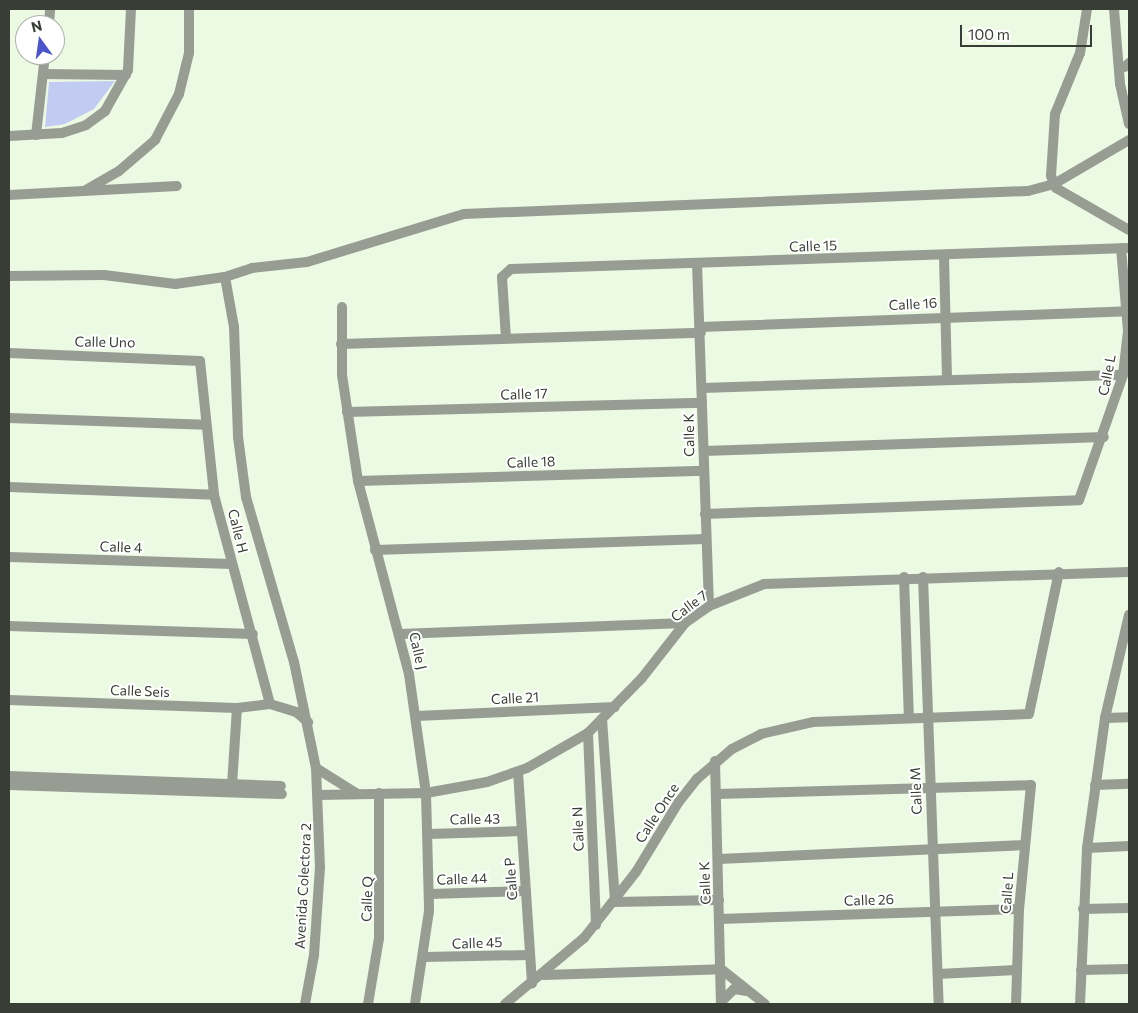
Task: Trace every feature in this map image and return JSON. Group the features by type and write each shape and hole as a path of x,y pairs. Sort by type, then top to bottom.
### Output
{"street":[{"path":"9,136 62,133 92,121 111,103 126,75 131,9"},
{"path":"84,191 119,172 155,140 180,94 188,53 189,9"},
{"path":"1054,184 1050,150 1055,114 1080,53 1087,9"},
{"path":"1114,9 1120,84 1129,124"},
{"path":"36,135 44,65"},
{"path":"43,74 126,75"},
{"path":"9,276 104,274 175,284 225,277 252,268 306,262 464,214 1028,191 1054,184 1129,140"},
{"path":"1054,184 1129,230"},
{"path":"9,195 177,186"},
{"name":"Calle 15","path":"506,338 505,272 697,263 944,256 1125,248"},
{"name":"Calle L","path":"705,514 1079,500 1104,437 1123,375 1128,311 1125,248"},
{"path":"944,256 948,380"},
{"name":"Calle K","path":"697,263 701,330 709,606"},
{"name":"Avenida Colectora 2","path":"225,277 234,327 238,437 246,497 308,722 320,795 320,867 314,955 305,1004"},
{"name":"Calle J","path":"342,308 341,344 347,412 358,481 375,550 400,634 417,716 426,793 430,894 424,957 415,1004"},
{"name":"Calle 16","path":"341,344 701,330 946,316 1128,311"},
{"name":"Calle Uno","path":"9,353 200,361"},
{"name":"Calle H","path":"200,361 205,425 214,494 253,634 270,704"},
{"path":"702,388 1123,375"},
{"name":"Calle 17","path":"347,412 702,403"},
{"path":"9,418 205,425"},
{"path":"704,450 1104,437"},
{"name":"Calle 18","path":"358,481 704,471"},
{"path":"9,487 214,494"},
{"path":"375,550 706,539"},
{"name":"Calle 4","path":"9,557 232,564"},
{"name":"Calle 7","path":"320,795 426,793 518,772 588,733 615,707 684,623 709,606 764,584 904,577 1060,572 1129,572"},
{"name":"Calle Once","path":"505,1004 544,975 596,925 615,902 678,803 715,761 761,734 789,726 909,717 1029,714 1060,572"},
{"path":"904,577 909,717"},
{"name":"Calle M","path":"923,577 934,912 939,1004"},
{"path":"1080,1004 1087,848 1105,718 1125,649 1129,615"},
{"path":"400,634 684,623"},
{"path":"9,626 253,634"},
{"name":"Calle Seis","path":"9,700 237,708 270,704"},
{"path":"270,704 288,708 308,722"},
{"name":"Calle 21","path":"417,716 615,707"},
{"path":"232,784 237,708"},
{"path":"1105,718 1129,717"},
{"path":"602,720 615,902 720,900"},
{"name":"Calle N","path":"588,733 596,925"},
{"name":"Calle K","path":"715,761 722,969 721,1003"},
{"path":"316,768 357,793"},
{"name":"Calle P","path":"518,772 532,984"},
{"path":"9,776 232,784 282,790 9,786"},
{"path":"1095,785 1129,784"},
{"name":"Calle L","path":"930,789 1031,785 1019,909 1016,1004"},
{"path":"716,794 930,789"},
{"name":"Calle Q","path":"368,1004 380,912 379,794"},
{"name":"Calle 43","path":"429,834 522,831"},
{"path":"718,859 1024,846"},
{"path":"1087,848 1129,846"},
{"name":"Calle 44","path":"430,894 526,890"},
{"path":"1083,910 1129,908"},
{"name":"Calle 26","path":"720,919 1019,909"},
{"name":"Calle 45","path":"424,957 530,955"},
{"path":"544,975 722,969 765,1004"},
{"path":"1081,970 1129,969"},
{"path":"938,974 1016,970"},
{"path":"721,1003 734,989 751,993"}],"shaded area":[{"path":"115,81 94,109 65,124 45,127 49,82"}]}
